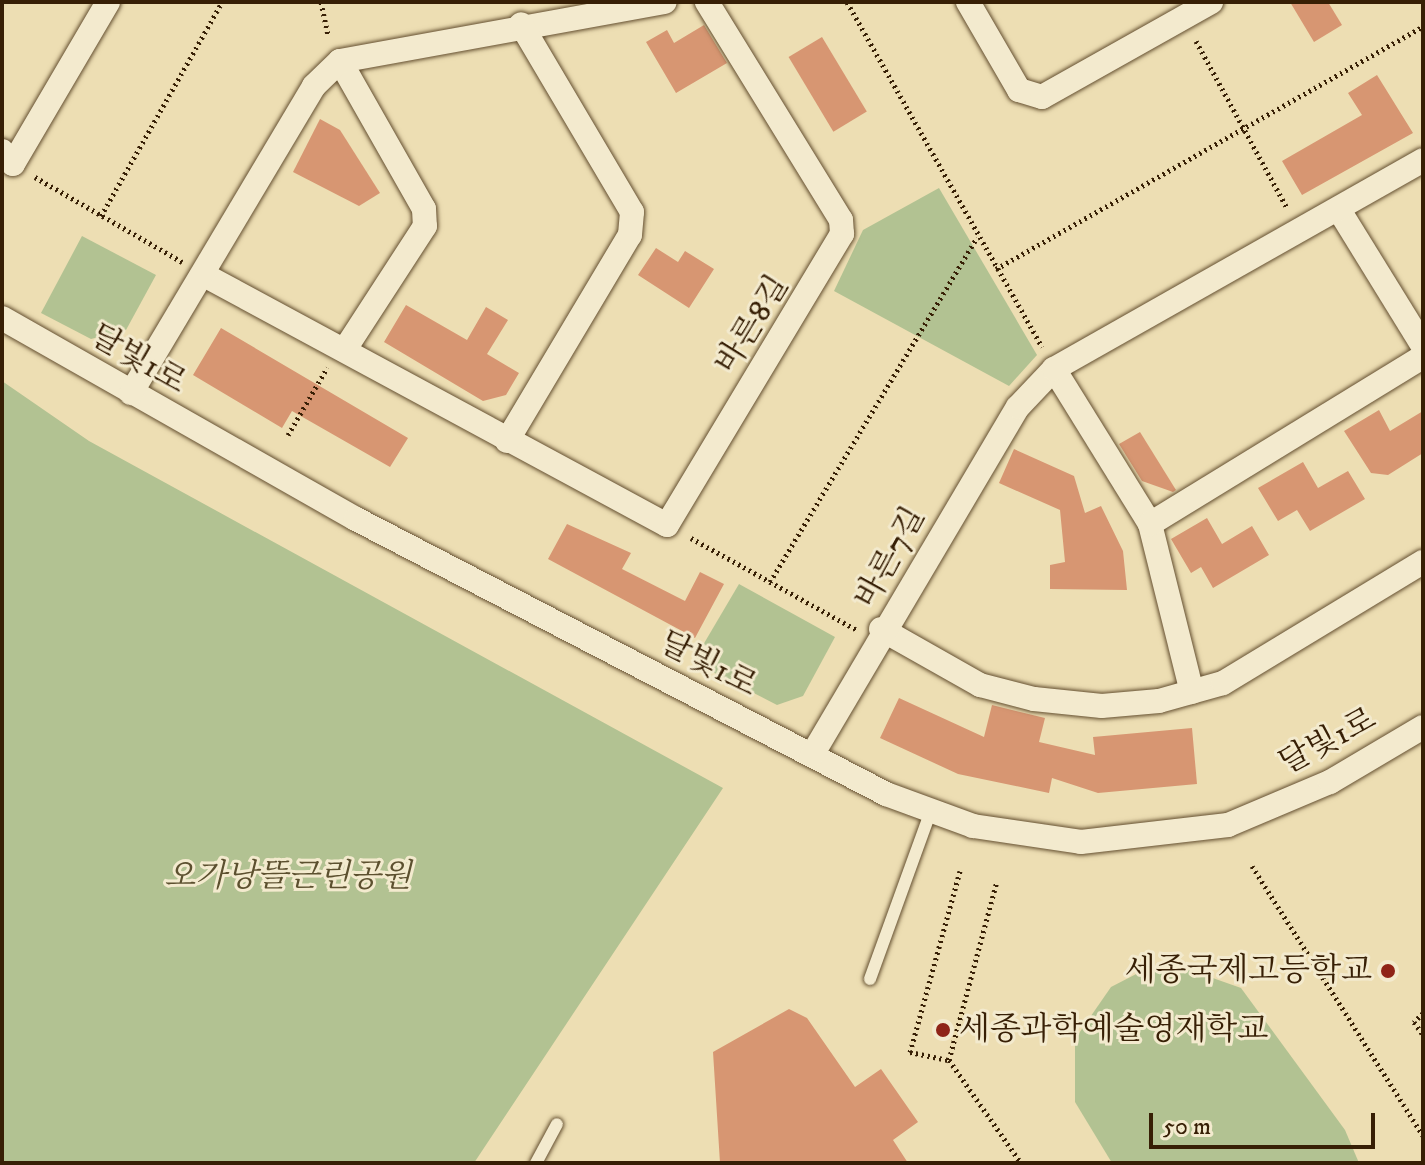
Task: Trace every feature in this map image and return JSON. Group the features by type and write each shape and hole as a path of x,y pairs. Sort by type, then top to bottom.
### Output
{"street":[{"path":"7,158 108,2"},
{"path":"131,393 314,86 340,61 521,24 665,2"},
{"name":"바른8길","path":"667,525 842,234 833,207 707,2"},
{"path":"968,2 1019,90 1042,97 1180,9 1211,2"},
{"path":"507,441 630,235 632,212 521,24"},
{"path":"340,61 424,209 425,226 345,349"},
{"name":"바른7길","path":"1423,160 1054,369 1018,407 878,635 980,685 1034,699 1102,706 1192,692 1223,683 1423,562"},
{"path":"1339,210 1423,346"},
{"path":"204,275 667,525"},
{"name":"달빛1로","path":"2,318 356,519 930,813 1026,838 1081,842 1228,825 1330,782 1423,727"},
{"path":"1150,524 1423,357"},
{"path":"1054,369 1150,524 1192,692"},
{"path":"812,755 878,635"}],"lane":[{"path":"870,979 930,813"},
{"path":"536,1163 557,1124"}],"path":[{"path":"101,216 222,2"},
{"path":"321,2 328,35"},
{"path":"847,2 1054,369"},
{"path":"1180,9 1241,129 1299,229"},
{"path":"996,269 1423,26"},
{"path":"7,158 204,275"},
{"path":"770,582 977,237"},
{"path":"288,435 328,367"},
{"path":"667,525 770,582 878,635"},
{"path":"1252,866 1423,1135"},
{"path":"960,871 910,1052 949,1060 1021,1163"},
{"path":"949,1060 997,881"},
{"path":"1423,1013 1414,1022 1423,1035"}],"green space":[{"path":"939,188 1037,355 1009,386 834,291 863,230"},
{"path":"82,236 156,275 126,330 91,339 41,313"},
{"name":"오가낭뜰근린공원","path":"2,381 89,441 723,788 474,1163 2,1163"},
{"path":"739,584 835,637 803,696 777,705 693,662"},
{"path":"1176,965 1241,988 1345,1130 1359,1163 1112,1163 1075,1102 1075,1039 1111,987 1142,971"}],"building":[{"path":"1290,2 1328,2 1342,25 1314,42"},
{"path":"704,25 727,63 676,93 646,42 667,30 674,43"},
{"path":"822,37 867,112 833,132 789,57"},
{"path":"1377,75 1413,133 1302,195 1282,161 1362,115 1348,93"},
{"path":"320,119 340,130 380,193 359,206 293,172"},
{"path":"656,248 678,262 685,251 714,269 689,308 638,275"},
{"path":"406,305 467,340 486,307 508,320 487,354 519,373 506,395 483,401 384,342"},
{"path":"221,328 408,438 390,467 292,411 282,428 193,375"},
{"path":"1379,410 1390,431 1423,411 1423,453 1388,475 1371,473 1344,431"},
{"path":"1140,432 1176,490 1173,492 1142,481 1119,444"},
{"path":"1014,449 1074,476 1085,513 1101,506 1123,551 1127,590 1050,589 1050,565 1065,562 1060,510 999,483"},
{"path":"1303,462 1318,488 1348,471 1365,499 1310,531 1297,510 1278,521 1258,488"},
{"path":"1207,518 1222,544 1252,526 1269,555 1213,588 1201,567 1191,573 1171,539"},
{"path":"567,524 631,553 622,569 685,601 700,572 724,584 695,638 548,559"},
{"path":"899,698 984,737 992,705 1045,718 1039,742 1095,755 1093,737 1192,728 1197,784 1098,793 1052,778 1049,793 958,774 880,738"},
{"path":"789,1009 807,1018 855,1087 881,1069 918,1122 893,1140 908,1163 720,1163 713,1052"}],"place":[{"name":"세종국제고등학교","path":"1388,971"},
{"name":"세종과학예술영재학교","path":"943,1030"}]}
